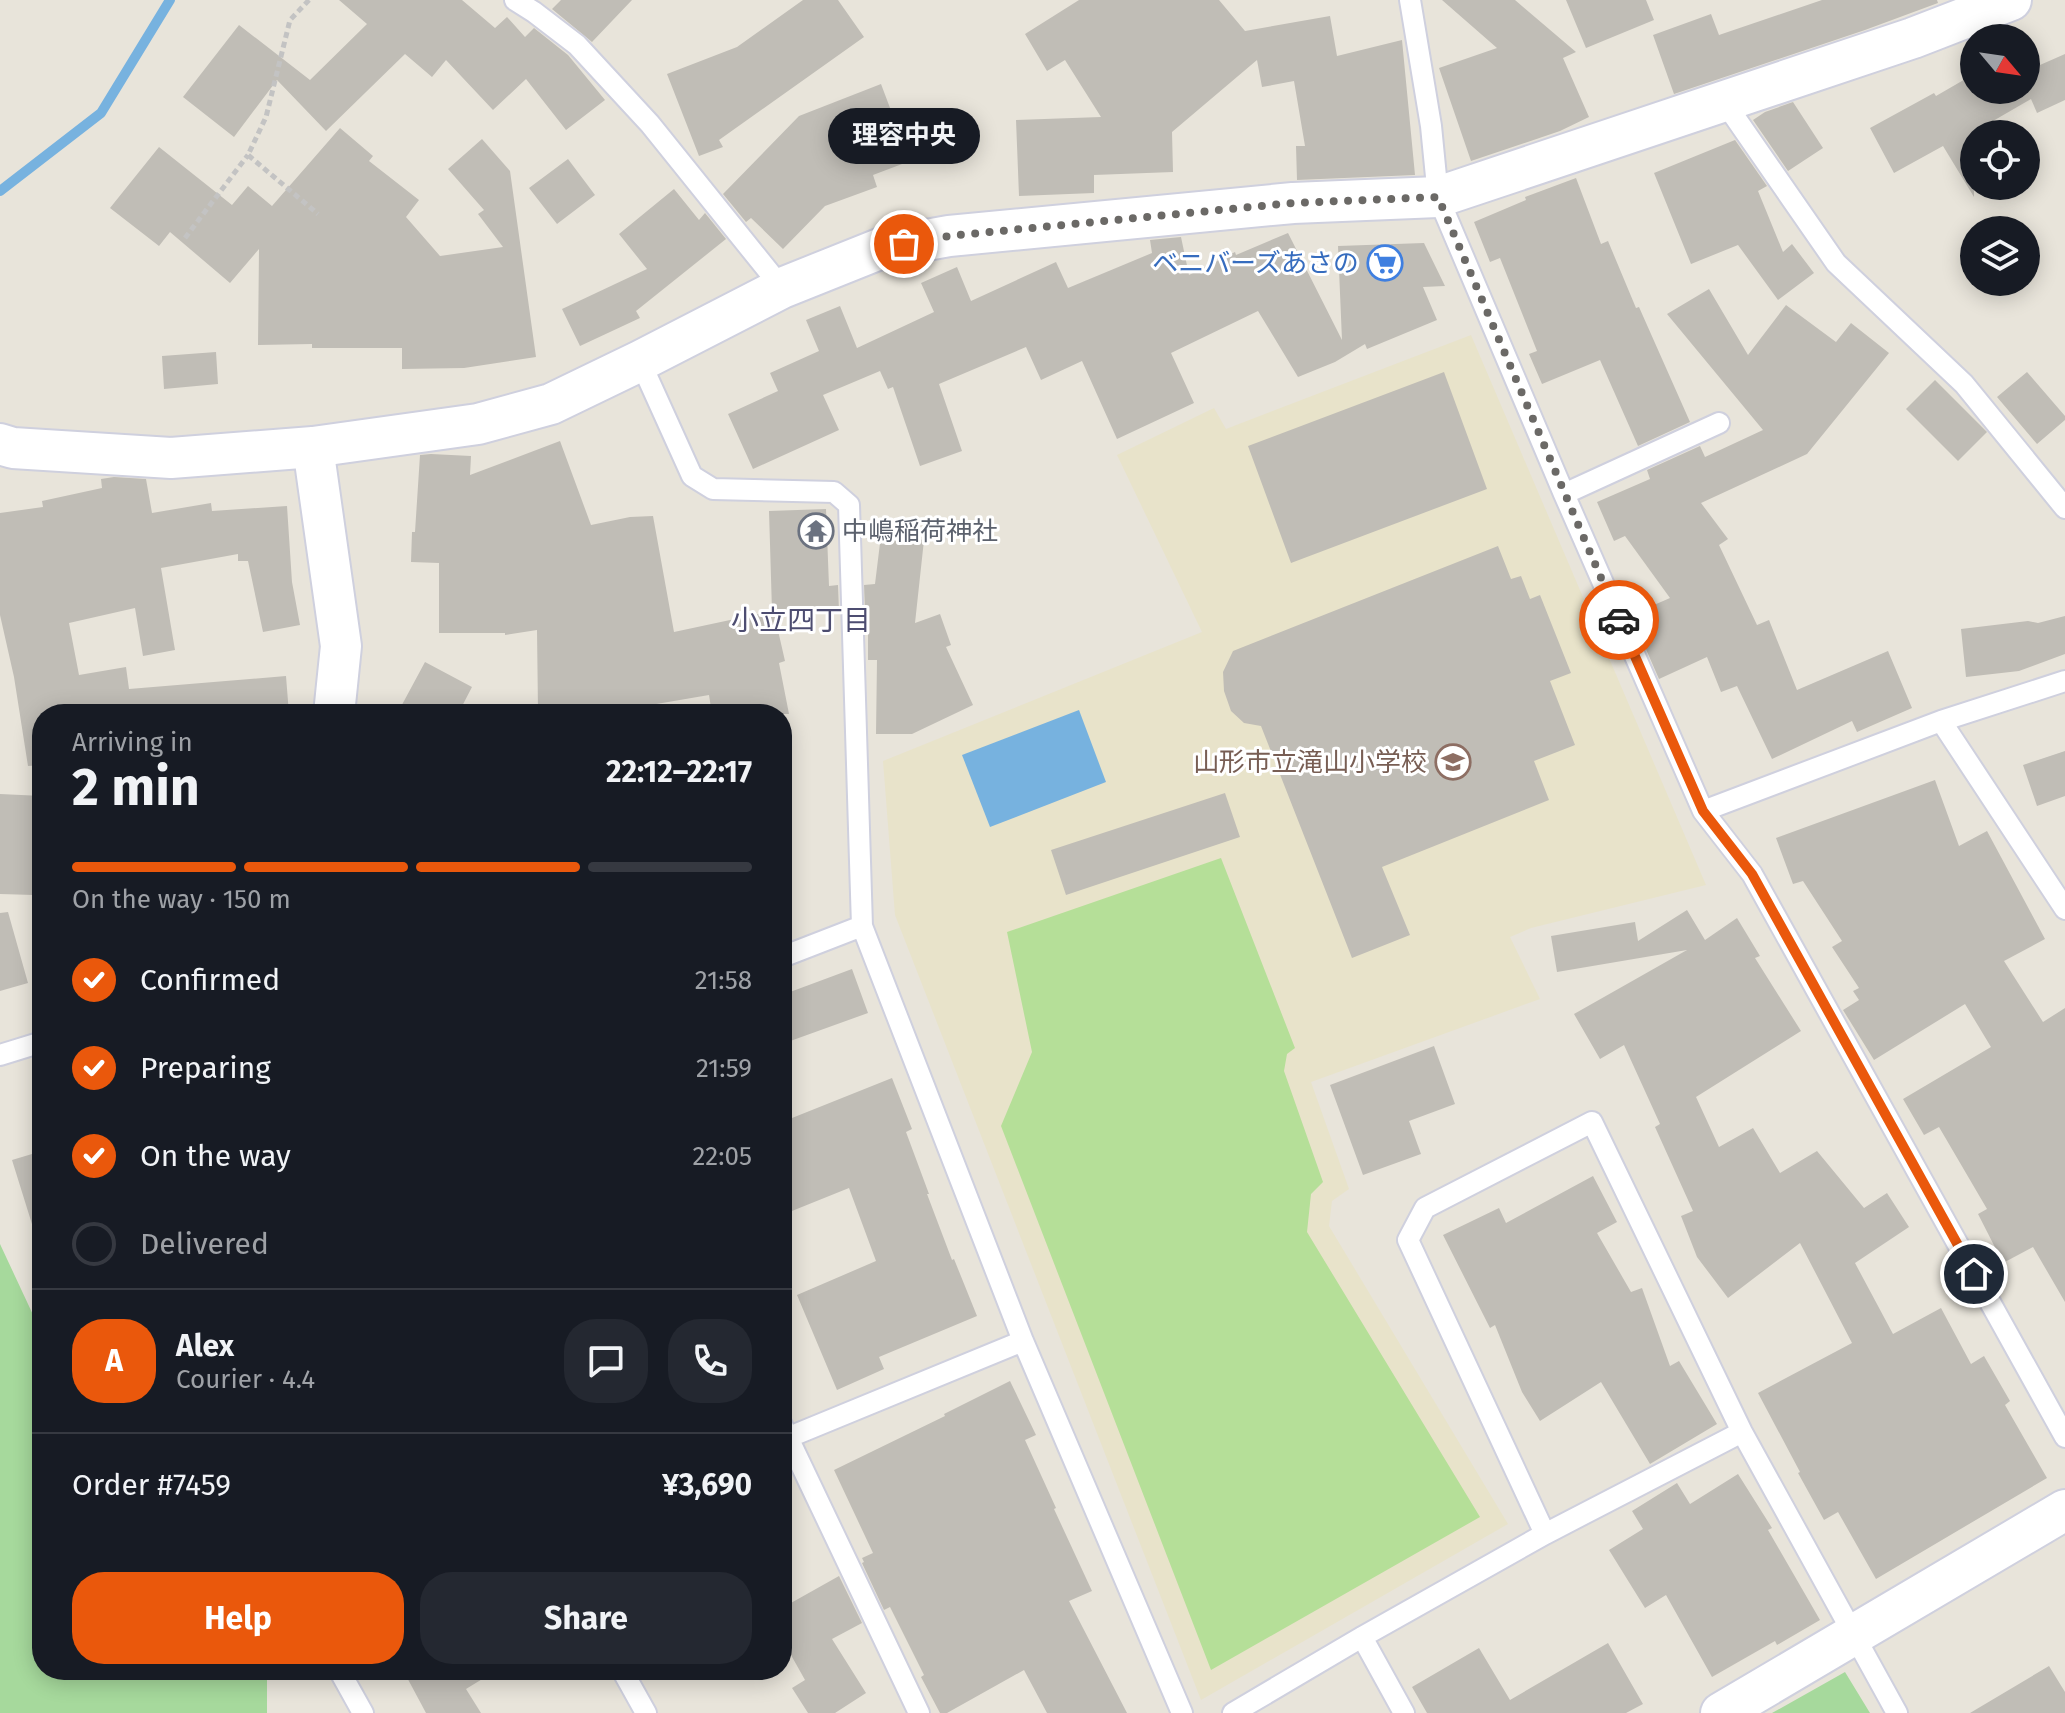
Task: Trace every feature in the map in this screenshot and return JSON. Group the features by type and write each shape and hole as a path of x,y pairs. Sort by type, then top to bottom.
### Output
{"street":[{"path":"4,451 171,458 313,447 478,424 551,404 782,288 882,248 949,236 1293,203 1438,197 1913,38 2011,0"},
{"path":"313,447 341,646 335,704"},
{"path":"1721,1713 2065,1510"}],"lane":[{"path":"515,0 588,56 650,124 782,288"},
{"path":"1410,0 1431,126 1438,197 1703,811 1752,874 2065,1437"},
{"path":"1723,100 1836,263 1964,384 2065,508"},
{"path":"640,361 692,476 713,489 834,492 849,505 862,926 1023,1341 1182,1713"},
{"path":"1564,494 1719,423"},
{"path":"1703,811 1941,721 2065,681"},
{"path":"1941,721 2065,909"},
{"path":"792,953 862,926"},
{"path":"0,1055 32,1045"},
{"path":"1545,1534 1408,1240 1425,1208 1592,1122 1742,1432 1897,1713"},
{"path":"792,1431 1023,1341"},
{"path":"1233,1713 1545,1534 1742,1432"},
{"path":"792,1451 919,1713"},
{"path":"1362,1637 1404,1713"},
{"path":"345,1680 363,1713"},
{"path":"628,1680 646,1713"}],"path":[{"path":"185,238 248,155 266,117 290,20 309,0"},
{"path":"248,155 318,214"}],"shaded area":[{"path":"1471,335 1706,885 1531,928 1510,937 1540,999 1311,1082 1349,1189 1332,1201 1329,1226 1508,1524 1201,1700 895,915 883,761 1202,632 1117,455 1214,408 1226,429"}],"green space":[{"path":"1221,858 1295,1048 1287,1054 1284,1071 1323,1182 1311,1194 1307,1232 1480,1517 1211,1670 1001,1126 1032,1052 1007,932"},
{"path":"0,1244 32,1313 32,1680 267,1680 267,1713 0,1713"},
{"path":"1845,1672 1870,1713 1772,1713"}],"water":[{"path":"1079,710 1106,782 990,827 962,755"}],"building":[{"path":"339,0 462,0 495,28 507,17 525,37 534,28 568,55 605,100 566,130 526,79 493,110 446,60 432,77 405,54 326,131 277,80 234,137 183,97 239,25 310,80 367,24"},
{"path":"561,0 632,0 592,42 552,9"},
{"path":"803,0 838,0 864,37 719,140 723,147 699,156 667,74 737,47"},
{"path":"1079,0 1219,0 1245,31 1330,16 1337,56 1402,40 1415,175 1297,180 1296,146 1305,146 1294,81 1262,87 1257,60 1172,132 1173,172 1094,175 1094,193 1019,196 1016,120 1101,117 1065,60 1047,71 1025,34"},
{"path":"1442,0 1515,0 1576,52 1563,58 1589,117 1560,131 1471,161 1439,68 1497,48"},
{"path":"1566,0 1646,0 1654,20 1586,48"},
{"path":"1822,0 1937,0 1938,3 1674,94 1653,35 1711,14 1719,35"},
{"path":"2065,54 2065,100 2037,113 2033,104 2040,104 2040,65"},
{"path":"1960,82 1960,104 2022,104 1995,120 1960,120 1960,174 1943,146 1894,173 1870,128 1934,93 1936,96"},
{"path":"881,84 910,161 873,175 877,187 825,206 783,249 751,218 746,222 723,194 799,116"},
{"path":"1793,102 1823,148 1788,171 1753,120"},
{"path":"340,128 373,156 369,161 419,200 406,217 440,256 503,247 478,214 484,210 448,169 482,139 510,171 536,357 464,368 402,369 402,348 258,345 259,249 230,283 170,232 159,246 110,208 159,147 232,205 248,186 272,206"},
{"path":"1735,140 1767,186 1758,191 1783,252 1792,244 1814,273 1778,300 1738,245 1691,264 1654,173"},
{"path":"568,159 595,195 557,224 529,188"},
{"path":"1576,178 1601,244 1608,241 1690,422 1638,446 1600,360 1542,384 1529,354 1537,351 1500,258 1490,262 1474,222 1526,200 1525,197"},
{"path":"674,189 699,220 705,213 726,239 636,311 640,318 580,346 562,309 647,269 619,234"},
{"path":"1288,233 1342,340 1338,246 1424,243 1445,286 1423,287 1437,320 1367,349 1365,344 1335,362 1298,377 1258,311 1171,353 1194,403 1117,439 1082,361 1041,380 1026,347 939,384 962,451 920,466 893,387 888,389 880,371 823,395 839,430 753,469 728,414 778,391 770,373 819,351 806,320 840,306 857,348 934,312 921,283 957,267 971,301 1056,262 1068,288 1152,253 1150,240 1181,237 1189,275 1235,252 1236,255"},
{"path":"1709,289 1748,355 1786,305 1836,342 1851,323 1889,353 1807,454 1701,503 1728,539 1719,545 1757,625 1769,620 1797,690 1888,651 1912,708 1857,732 1852,721 1772,759 1737,686 1721,692 1707,657 1659,679 1631,615 1670,598 1625,536 1614,541 1597,502 1650,479 1647,470 1700,446 1705,457 1763,430 1667,314"},
{"path":"216,352 218,384 164,389 162,356"},
{"path":"1444,372 1487,489 1291,563 1248,446"},
{"path":"2027,372 2065,416 2065,420 2037,444 1997,397"},
{"path":"1935,380 1987,432 1958,461 1906,409"},
{"path":"560,441 591,525 653,516 674,632 772,611 769,511 826,509 829,586 838,585 839,611 774,613 785,661 779,663 787,704 710,704 709,695 656,704 538,704 537,630 505,635 439,633 439,563 411,562 420,455 471,456 470,475"},
{"path":"101,479 146,479 152,513 211,503 212,511 287,506 292,582 300,625 263,632 248,561 238,561 238,554 161,568 175,650 143,656 135,608 69,623 79,675 126,667 129,689 286,676 288,704 32,704 32,766 28,766 14,677 0,615 0,513 43,507 42,501 102,488"},
{"path":"881,535 924,540 915,623 940,614 951,645 946,647 973,705 912,734 876,734 877,660 868,660 868,610 865,610 864,585 875,584"},
{"path":"1498,546 1511,579 1521,576 1530,599 1540,595 1571,673 1550,681 1575,745 1534,761 1549,800 1382,867 1410,935 1352,958 1261,726 1244,723 1231,711 1224,691 1223,672 1233,651"},
{"path":"2065,616 2065,654 2019,671 1966,677 1961,629 2028,621 2038,623"},
{"path":"425,662 472,687 463,704 402,704"},
{"path":"2065,751 2065,796 2037,806 2023,765"},
{"path":"1935,780 1959,846 1987,831 2045,939 2004,961 2043,1022 2065,1008 2065,1302 2033,1247 2003,1263 1978,1214 1987,1209 1939,1127 1924,1135 1903,1099 1991,1047 1965,1004 1874,1060 1843,1010 1859,1000 1853,991 1859,988 1832,947 1842,941 1803,881 1793,884 1776,838"},
{"path":"1225,793 1240,837 1066,895 1051,850"},
{"path":"0,794 32,796 32,895 0,894"},
{"path":"1687,910 1705,940 1737,918 1760,956 1755,958 1801,1031 1696,1097 1719,1147 1753,1128 1780,1173 1817,1151 1864,1208 1887,1193 1909,1227 1855,1263 1893,1334 1941,1308 1971,1364 1984,1356 2010,1401 2005,1405 2047,1478 1876,1579 1838,1512 1824,1520 1758,1393 1852,1343 1800,1243 1728,1298 1697,1257 1681,1216 1693,1211 1655,1127 1660,1124 1624,1045 1600,1059 1574,1014 1687,950 1557,972 1551,936 1635,922 1638,941"},
{"path":"8,912 28,983 0,991 0,913"},
{"path":"852,969 868,1013 792,1040 792,991"},
{"path":"1434,1046 1455,1104 1409,1121 1421,1154 1363,1175 1330,1085"},
{"path":"892,1078 912,1129 906,1132 927,1194 977,1316 879,1357 884,1369 837,1390 797,1295 876,1261 849,1188 792,1211 792,1118"},
{"path":"32,1154 32,1224 12,1160"},
{"path":"1593,1176 1617,1222 1597,1233 1631,1292 1642,1288 1670,1366 1679,1361 1717,1424 1650,1464 1601,1382 1540,1421 1522,1392 1495,1325 1490,1328 1443,1235 1499,1208 1506,1223"},
{"path":"1010,1381 1036,1435 1025,1440 1092,1591 1069,1601 1127,1713 1047,1713 1024,1670 947,1713 940,1713 890,1607 884,1610 862,1563 862,1558 873,1553 834,1470"},
{"path":"1738,1474 1772,1528 1768,1530 1820,1620 1777,1645 1775,1641 1712,1677 1666,1595 1645,1608 1609,1550 1643,1529 1632,1511 1677,1483 1690,1504"},
{"path":"839,1576 862,1623 832,1639 866,1693 835,1713 808,1713 792,1688 805,1680 792,1657 792,1602"},
{"path":"1608,1643 1643,1704 1626,1713 1427,1713 1412,1687 1479,1648 1510,1700"},
{"path":"2049,1666 2065,1692 2065,1713 1970,1713"},
{"path":"408,1680 481,1680 466,1689 481,1713 426,1713"}],"waterway":[{"path":"0,191 101,113 170,0"}],"way so far":[{"path":"904,244 949,236 1293,203 1438,197 1619,620"}],"place":[{"name":"理容中央","path":"904,244"},
{"name":"ベニバーズあさの","path":"1385,263"},
{"name":"中嶋稲荷神社","path":"816,531"},
{"name":"山形市立滝山小学校","path":"1453,762"}],"district":[{"name":"小立四丁目","path":"801,620"}],"route":[{"path":"1619,620 1703,811 1752,874 1974,1274"}]}
